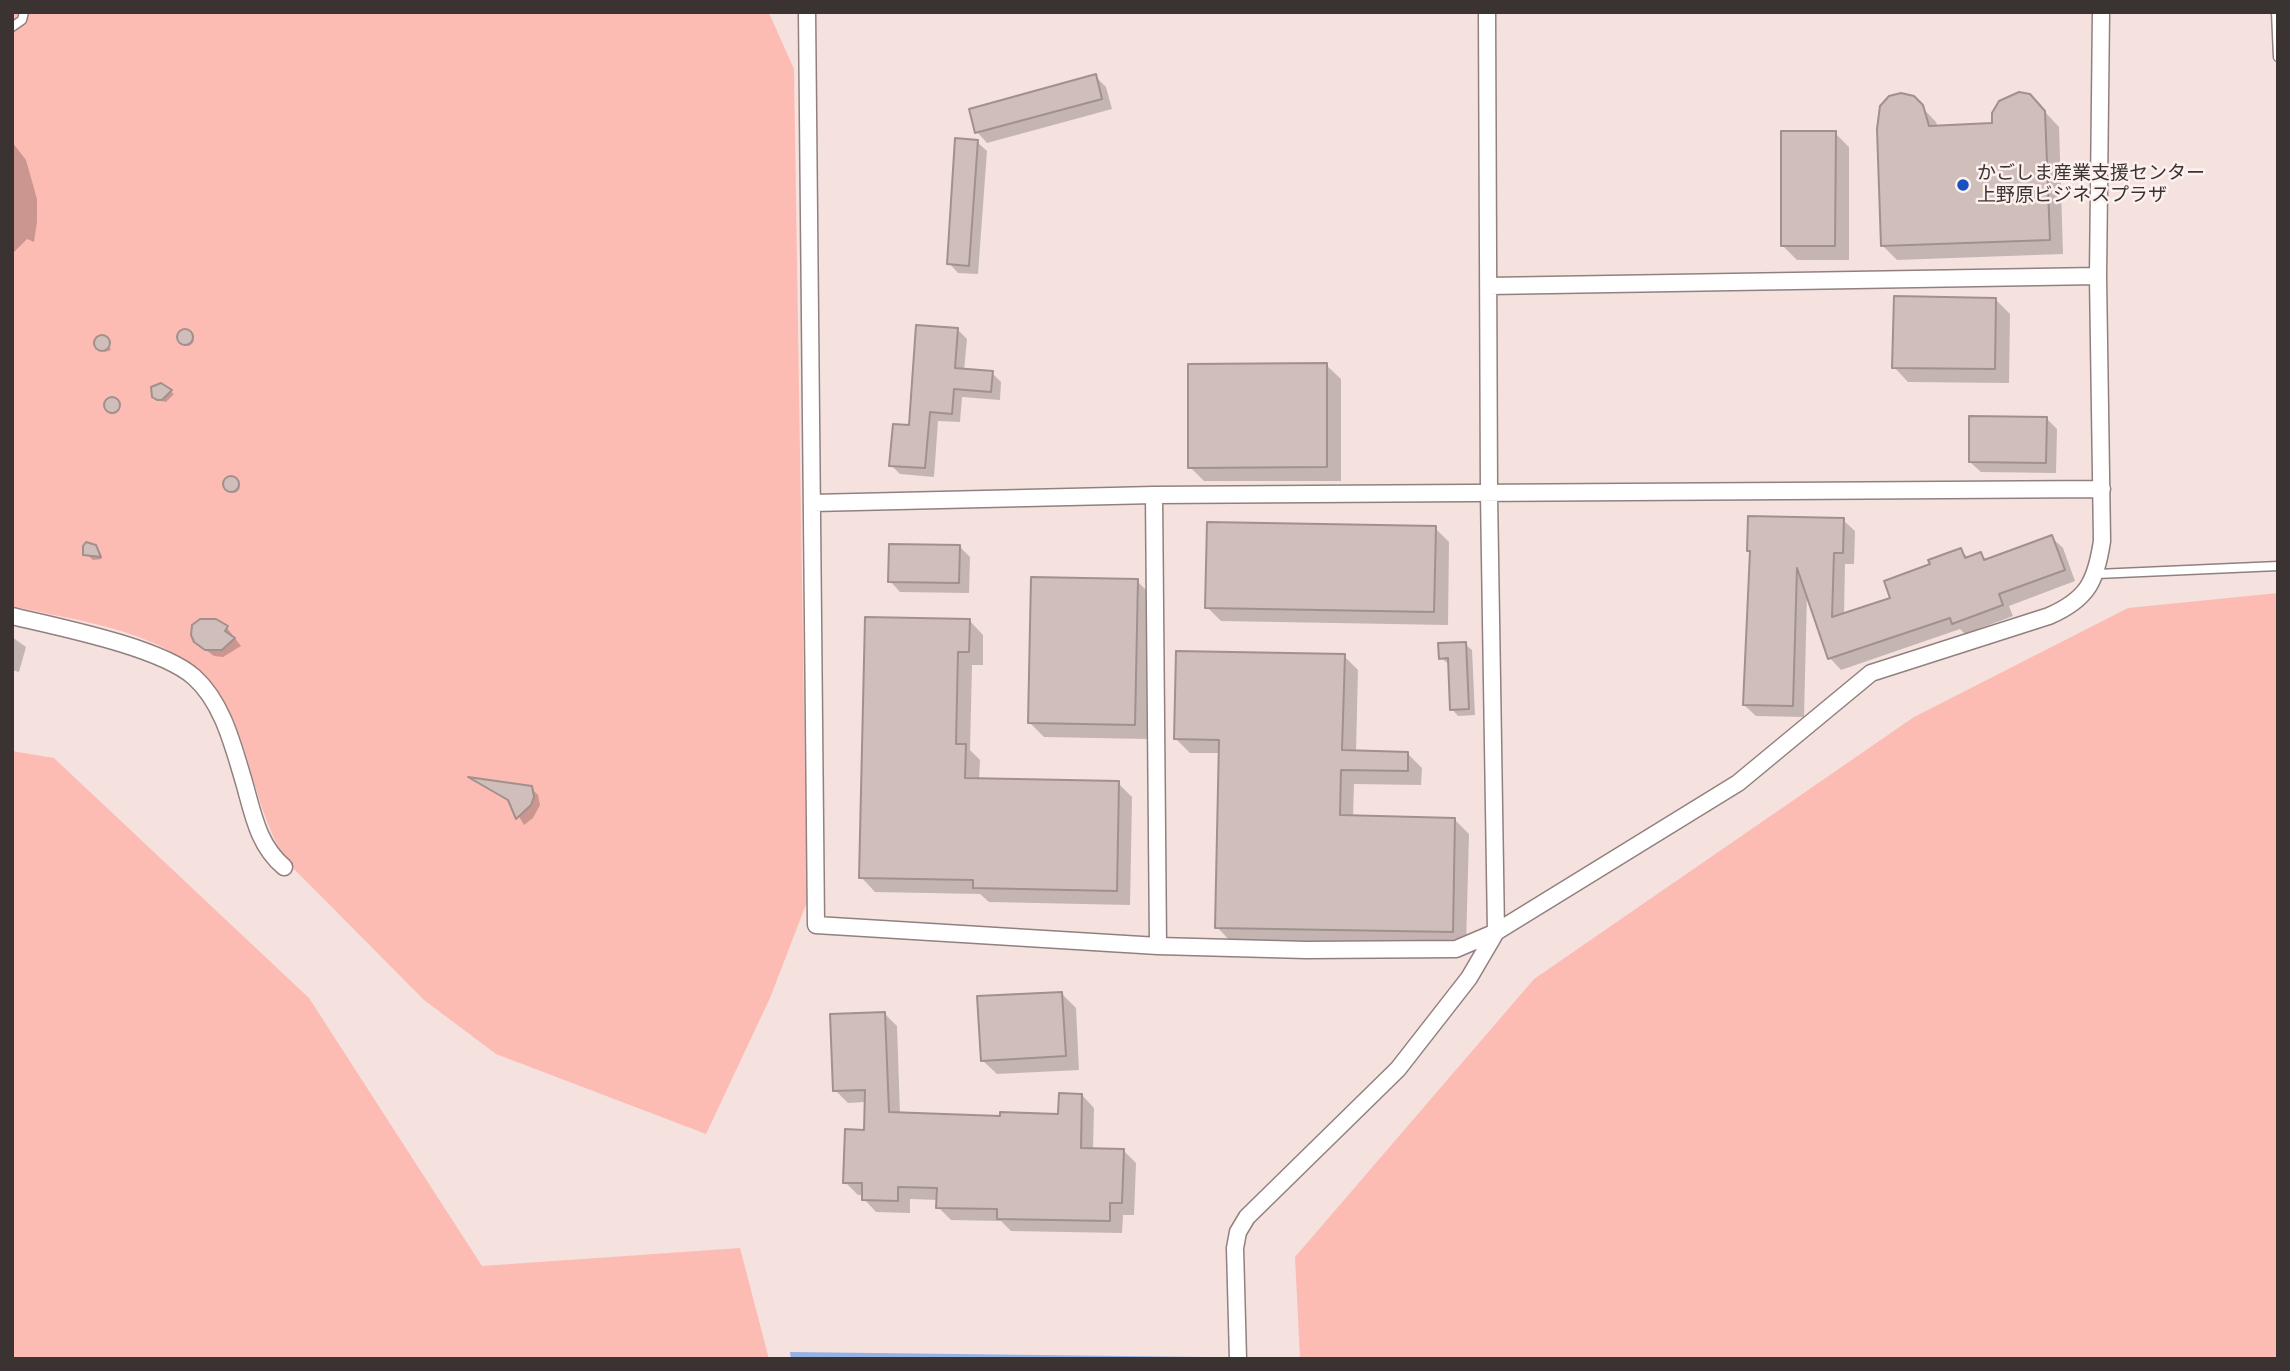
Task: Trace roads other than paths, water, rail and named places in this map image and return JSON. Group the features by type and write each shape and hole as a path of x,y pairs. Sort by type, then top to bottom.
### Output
{"street":[{"path":"807,12 816,925 1158,946 1306,950 1456,949 1496,932 1738,783 1871,673 2065,609 2083,593 2097,574 2102,541 2098,276 2101,12"},
{"path":"1238,1359 1235,1248 1238,1232 1247,1217 1398,1069 1469,978 1496,932 1489,494 1487,12"},
{"path":"1489,286 2098,276"},
{"path":"813,503 1154,495 2102,488"},
{"path":"1154,495 1158,946"},
{"path":"12,617 145,651 193,676 217,707 229,734 264,846 284,867"}],"lane":[{"path":"12,27 22,20 24,12"},
{"path":"2276,12 2278,57"},
{"path":"2097,574 2278,566"}],"water":[{"path":"790,1352 1206,1357 1206,1359 791,1359"}],"place":[{"name":"かごしま産業支援センター 上野原ビジネスプラザ","path":"1963,185"}]}
